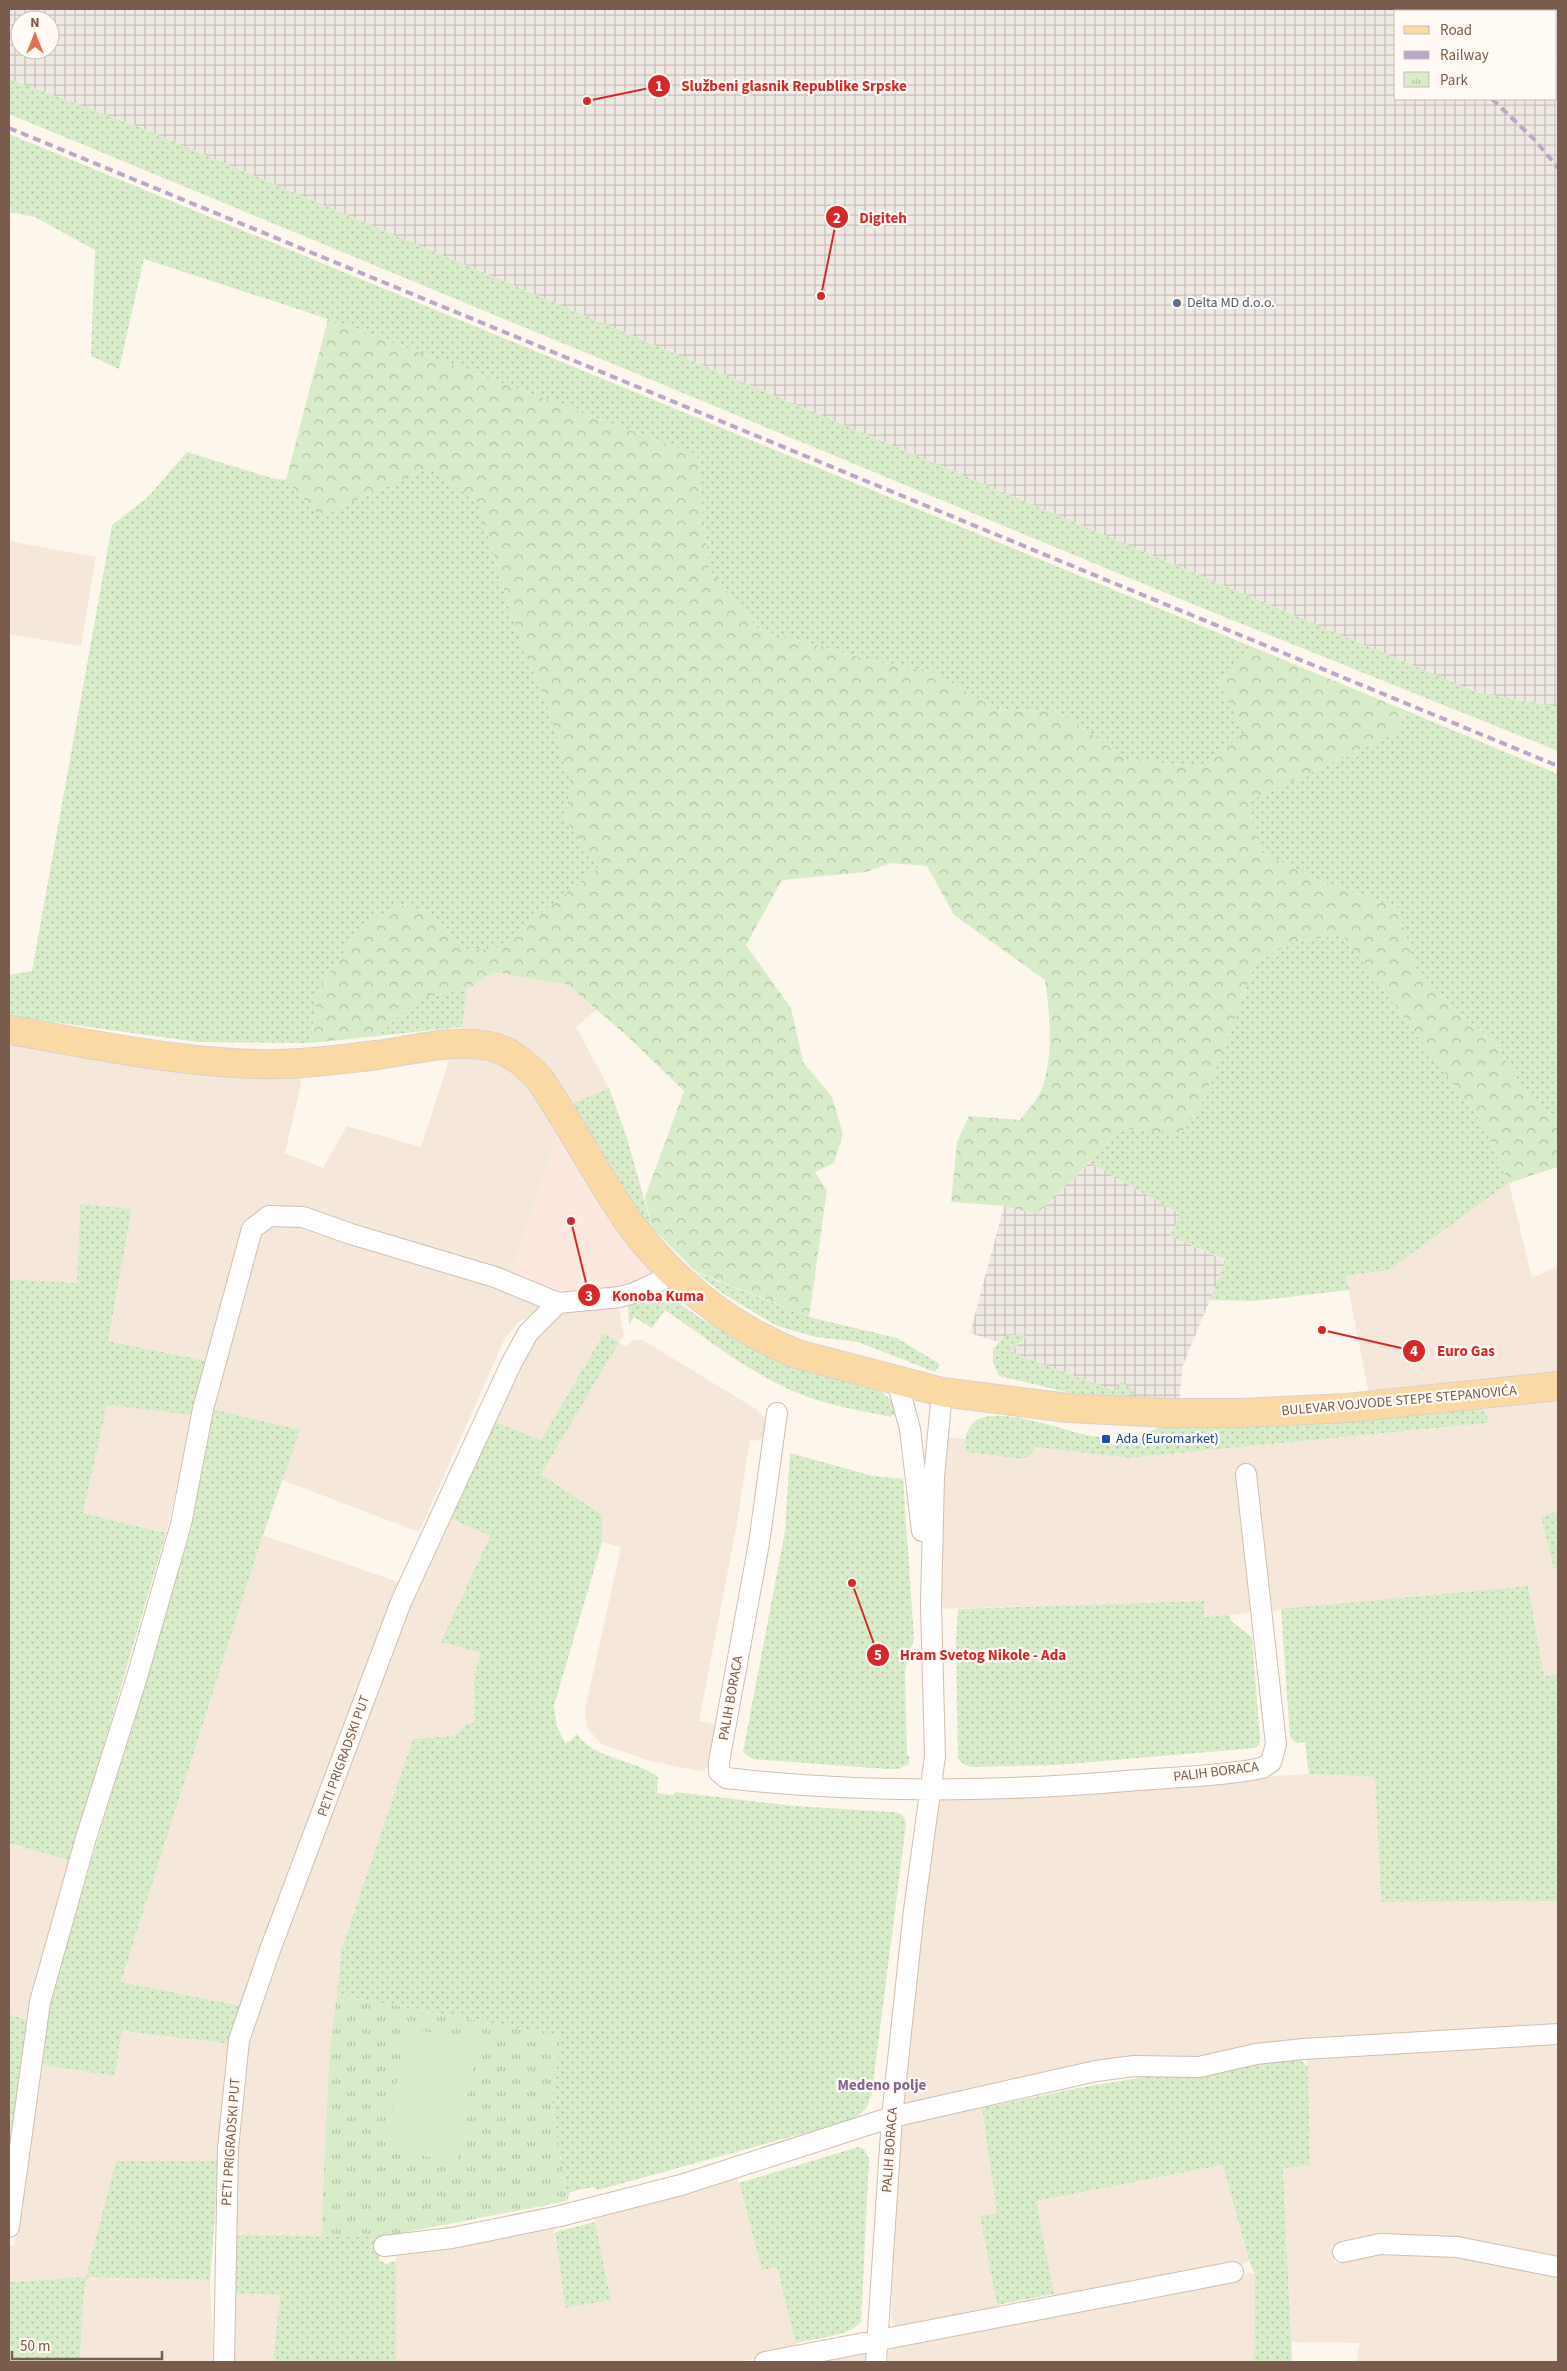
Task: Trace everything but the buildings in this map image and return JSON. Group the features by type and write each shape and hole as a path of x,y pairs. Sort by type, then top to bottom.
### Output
{"main road":[{"name":"BULEVAR VOJVODE STEPE STEPANOVIĆA","path":"9,1030 174,1056 259,1064 336,1060 447,1045 490,1046 507,1052 525,1064 540,1078 627,1219 674,1274 707,1303 730,1320 775,1345 806,1356 942,1392 1068,1408 1166,1413 1241,1413 1380,1405 1558,1386"}],"street":[{"path":"9,2227 40,2002 86,1838 137,1676 181,1524 203,1409 252,1229 269,1216 303,1217 351,1234 495,1278 558,1303 620,1297 637,1292 674,1274"},
{"name":"PETI PRIGRADSKI PUT","path":"224,2362 228,2148 239,2040 270,1950 401,1602 511,1364 528,1333 558,1303"},
{"name":"PALIH BORACA","path":"897,1381 910,1429 931,1605"},
{"name":"PALIH BORACA","path":"876,2362 892,2118 934,1756 931,1605 934,1477 942,1392"},
{"name":"PALIH BORACA","path":"777,1413 759,1543 719,1762 719,1772 726,1778 808,1787 930,1790 1086,1785 1247,1771 1262,1768 1271,1762 1276,1744 1246,1474"},
{"path":"384,2246 452,2238 560,2216 681,2185 892,2118 1062,2078 1134,2066 1199,2067 1256,2054 1303,2049 1558,2034"},
{"path":"1343,2252 1380,2244 1457,2247 1558,2267"},
{"path":"765,2362 1233,2272"}],"shaded area":[{"path":"9,9 1558,9 1558,707 1476,692 134,125 9,79"},
{"path":"9,541 96,557 81,646 9,634"},
{"path":"494,972 568,985 597,1009 576,1027 609,1088 567,1106 541,1071 460,1039 467,989"},
{"path":"9,1036 300,1074 301,1084 285,1153 323,1168 347,1126 421,1147 451,1054 508,1057 561,1126 509,1279 316,1217 245,1225 206,1361 108,1342 132,1209 80,1205 77,1283 9,1279"},
{"path":"561,1126 659,1275 625,1292 568,1296 509,1279"},
{"path":"1089,1162 1180,1214 1171,1236 1226,1261 1183,1365 1179,1402 1123,1399 1134,1390 1121,1383 1115,1391 1011,1352 1026,1336 1004,1336 998,1342 970,1333 1004,1206 1036,1214 1073,1180"},
{"path":"1509,1183 1532,1278 1558,1266 1558,1382 1370,1400 1346,1276 1389,1270"},
{"path":"281,1218 486,1278 548,1307 519,1322 505,1338 419,1532 282,1480 299,1430 213,1409 256,1233"},
{"path":"615,1302 619,1308 624,1336 619,1342 626,1347 633,1340 641,1339 756,1409 766,1419 764,1441 750,1440 736,1529 699,1721 718,1725 715,1765 700,1771 650,1761 602,1744 587,1728 585,1710 621,1547 602,1542 602,1515 541,1474 618,1342 604,1333 541,1441 490,1419 521,1352 567,1306"},
{"path":"1558,1390 1558,1511 1541,1517 1554,1569 1558,1568 1558,1674 1544,1677 1528,1587 1204,1617 1204,1601 937,1609 948,1437 966,1439 966,1452 1022,1459 1030,1456 1035,1447 1129,1458 1488,1423 1487,1415 1481,1406"},
{"path":"107,1404 194,1415 166,1533 83,1513"},
{"path":"444,1516 490,1536 442,1642 481,1653 474,1679 474,1724 465,1724 455,1736 329,2058 321,2237 232,2235 236,2144 248,2038 370,1696"},
{"path":"263,1535 398,1582 241,2006 121,1983"},
{"path":"1309,1774 1375,1777 1381,1902 1558,1901 1558,2031 1314,2046 906,2106 898,2096 934,1803 949,1788 1087,1787"},
{"path":"9,1843 70,1861 27,2020 9,2014"},
{"path":"122,2031 232,2044 219,2161 87,2277 210,2280 214,2362 80,2362 83,2297 86,2277 9,2282 9,2246 14,2246 32,2116 43,2065 115,2076"},
{"path":"1558,2037 1558,2258 1380,2235 1331,2247 1335,2263 1378,2252 1464,2254 1558,2272 1558,2362 1356,2362 1360,2343 1291,2342 1283,2168 1310,2166 1308,2067 1305,2051"},
{"path":"981,2102 997,2213 980,2216 997,2305 996,2314 896,2328 891,2319 898,2134 903,2126 910,2121"},
{"path":"1223,2165 1249,2261 1238,2267 1055,2304 1035,2201"},
{"path":"736,2174 762,2269 777,2267 798,2350 739,2362 396,2362 396,2253 553,2222 565,2308 611,2300 593,2213"},
{"path":"1248,2273 1255,2274 1254,2362 887,2362 889,2350 896,2342"},
{"path":"230,2293 281,2295 273,2362 229,2362"},
{"path":"863,2352 868,2362 784,2362"}],"green space":[{"path":"9,79 134,125 1476,692 1558,707 1558,751 1190,603 9,114"},
{"path":"9,134 1250,646 1237,667 1218,682 1245,733 1200,767 1127,759 1061,713 997,709 930,671 873,661 758,629 709,569 697,455 328,319 144,259 119,369 91,356 95,250 35,217 9,212"},
{"path":"328,319 697,455 709,569 758,629 873,661 930,671 997,709 1061,713 1127,759 1200,767 1244,733 1218,682 1237,667 1250,646 1407,711 1396,733 1247,802 1260,852 1325,883 1398,908 1415,968 1450,1004 1496,1044 1524,1091 1558,1124 1558,1167 1509,1183 1483,1124 1342,934 1292,943 1256,962 1205,1097 1181,1134 1119,1128 1073,1180 1036,1214 1004,1206 951,1202 957,1142 969,1116 1020,1120 1041,1091 1048,1064 1050,1036 1048,1008 1045,980 954,915 927,866 891,863 866,872 782,880 746,945 791,1008 803,1062 832,1097 843,1134 834,1163 815,1172 827,1191 809,1317 695,1271 652,1228 645,1197 684,1091 627,1036 568,985 494,972 467,989 419,998 377,1036 311,1043 318,990 361,927 398,905 428,911 466,950 496,949 599,867 566,821 570,779 548,708 517,632 477,501 428,468 320,516 286,480"},
{"path":"187,452 271,478 286,480 320,516 428,468 477,501 517,632 548,708 570,779 566,821 599,867 496,949 466,950 428,911 398,905 361,927 318,990 311,1043 198,1042 9,1016 9,975 32,971 112,525 147,498"},
{"path":"1407,711 1558,774 1558,1124 1524,1091 1496,1044 1450,1004 1415,968 1398,908 1325,883 1260,852 1247,802 1396,733"},
{"path":"1342,934 1483,1124 1509,1183 1389,1270 1346,1276 1349,1290 1254,1301 1210,1300 1226,1260 1170,1236 1180,1214 1089,1162 1119,1128 1181,1134 1205,1097 1256,962 1292,943"},
{"path":"467,989 462,1027 377,1036 419,998"},
{"path":"609,1088 627,1138 652,1228 606,1172 567,1106"},
{"path":"80,1204 132,1209 108,1341 206,1361 194,1415 107,1405 83,1513 166,1533 70,1861 9,1843 9,1279 77,1283"},
{"path":"695,1272 809,1317 897,1338 940,1364 935,1372 858,1342 816,1337 777,1326 725,1295"},
{"path":"655,1295 672,1298 700,1318 775,1359 879,1390 892,1401 896,1413 891,1417 830,1404 795,1392 744,1365 665,1310 652,1328 634,1317 629,1325 628,1305"},
{"path":"604,1333 619,1342 541,1474 602,1515 602,1542 554,1706 557,1727 565,1743 577,1734 584,1742 603,1754 649,1771 658,1777 657,1793 673,1795 675,1792 795,1806 892,1812 902,1815 905,1818 906,1824 872,2092 867,2107 855,2119 598,2190 593,2187 570,2192 567,2201 552,2101 560,2036 337,1995 342,1948 413,1739 455,1736 465,1724 474,1723 474,1679 480,1653 441,1642 490,1536 444,1516 493,1421 541,1440"},
{"path":"1020,1334 1026,1336 1011,1352 1115,1391 1121,1382 1134,1390 1133,1393 1120,1400 1075,1394 999,1376 993,1362 993,1349 1004,1336"},
{"path":"1481,1406 1487,1415 1488,1423 1129,1458 1035,1447 1030,1456 1022,1459 966,1452 967,1432 976,1421 989,1416 1007,1416 1027,1420 1099,1437 1101,1444 1117,1445 1117,1439 1132,1437 1165,1426"},
{"path":"213,1409 300,1430 263,1535 121,1982 241,2006 232,2044 122,2031 115,2076 43,2065 47,2009 191,1529"},
{"path":"790,1453 873,1476 903,1479 914,1638 905,1671 907,1755 909,1756 909,1764 898,1769 752,1759 743,1752 785,1531"},
{"path":"1558,1511 1558,1568 1554,1569 1541,1517"},
{"path":"1528,1586 1544,1676 1558,1674 1558,1901 1381,1902 1375,1777 1309,1774 1305,1742 1296,1743 1290,1737 1281,1609"},
{"path":"1204,1601 1204,1617 1229,1615 1232,1622 1252,1637 1260,1739 1259,1745 1255,1748 1056,1765 970,1767 962,1763 958,1758 956,1642 958,1609"},
{"path":"337,1995 561,2036 552,2101 567,2201 381,2237 321,2237 329,2058"},
{"path":"9,2014 27,2020 9,2159"},
{"path":"406,2028 477,2040 457,2162 385,2149"},
{"path":"1298,2058 1308,2067 1310,2166 1283,2168 1292,2362 1254,2362 1255,2274 1249,2261 1223,2165 1036,2201 1054,2294 997,2305 980,2216 997,2213 982,2108 1078,2088 1139,2078 1138,2071"},
{"path":"858,2147 864,2149 869,2159 861,2322 849,2331 840,2334 796,2343 777,2267 762,2270 739,2183"},
{"path":"116,2161 219,2161 210,2280 87,2277 83,2297 80,2362 9,2362 9,2282 86,2277"},
{"path":"595,2222 611,2300 565,2308 555,2232"},
{"path":"232,2235 381,2237 378,2244 379,2260 386,2264 396,2261 396,2362 273,2362 280,2295 230,2293"}],"railway":[{"path":"1493,100 1536,141 1558,168"},
{"path":"9,128 1558,766"}],"place":[{"name":"Službeni glasnik Republike Srpske","path":"587,101"},
{"name":"Digiteh","path":"821,296"},
{"name":"Delta MD d.o.o.","path":"1177,303"},
{"name":"Konoba Kuma","path":"571,1221"},
{"name":"Euro Gas","path":"1322,1330"},
{"name":"Ada (Euromarket)","path":"1106,1439"},
{"name":"Hram Svetog Nikole - Ada","path":"852,1583"}],"district":[{"name":"Medeno polje","path":"882,2085"}]}
